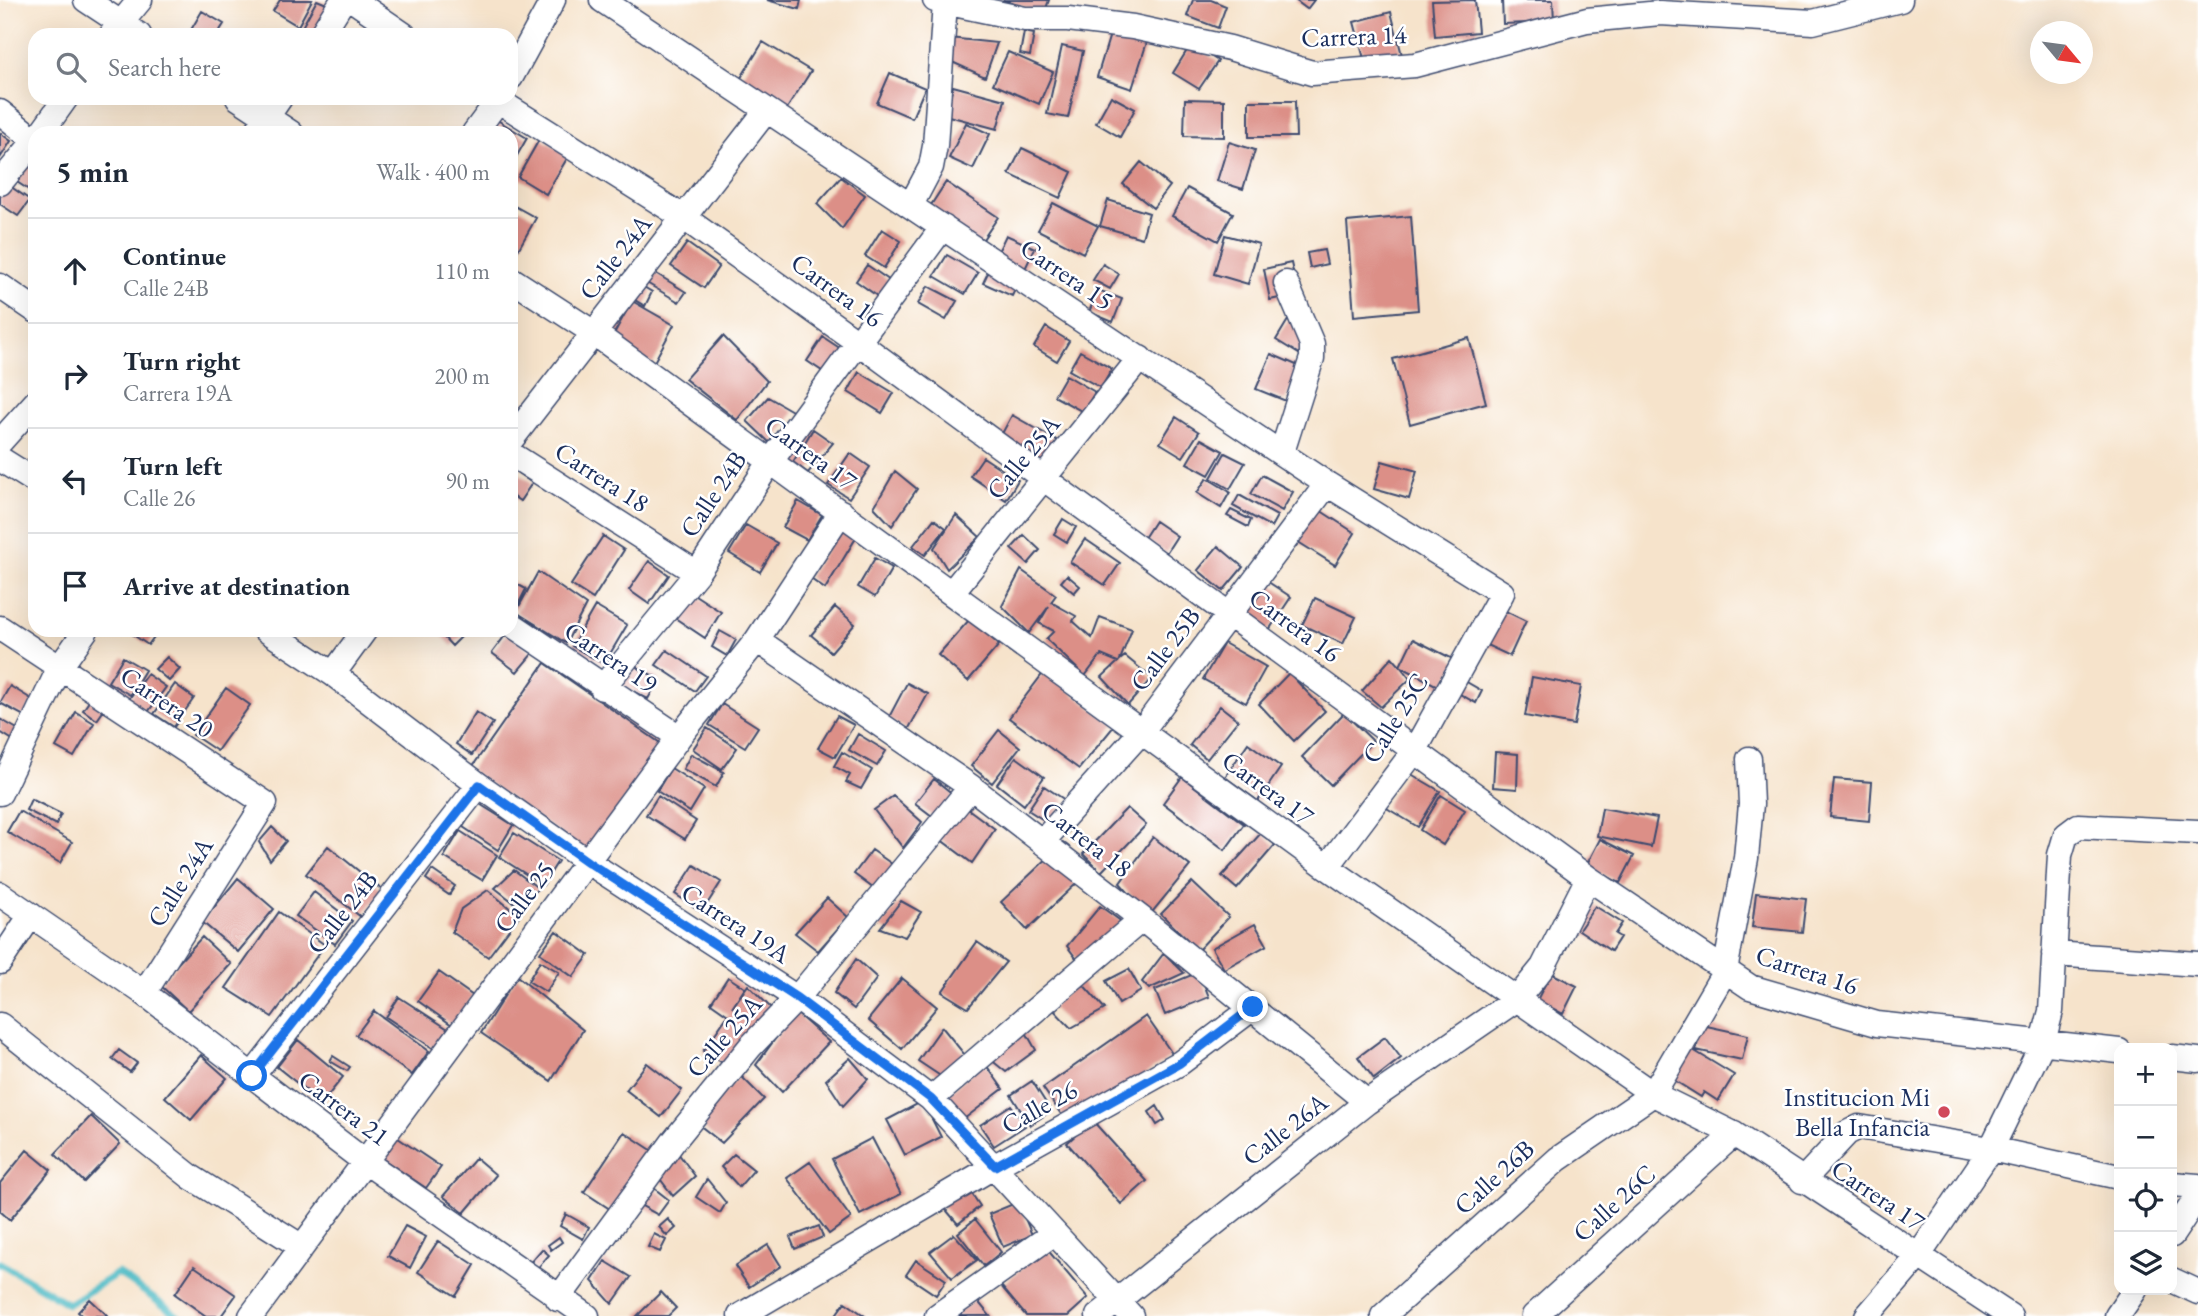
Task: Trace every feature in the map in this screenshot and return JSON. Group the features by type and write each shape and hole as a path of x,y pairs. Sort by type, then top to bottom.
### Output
{"street":[{"path":"86,0 119,28"},
{"path":"125,28 141,0"},
{"path":"325,28 343,0"},
{"path":"353,0 394,28"},
{"path":"518,64 552,0"},
{"name":"Carrera 15","path":"602,0 1327,484 1502,593"},
{"name":"Carrera 14","path":"940,1 1026,19 1069,10 1230,48 1312,73 1415,65 1587,20 1696,8 1813,22 1837,9 1900,0"},
{"path":"911,205 931,167 935,146 940,1"},
{"path":"46,126 61,105"},
{"path":"250,105 268,116"},
{"path":"479,126 494,105"},
{"name":"Carrera 16","path":"507,105 683,217 1229,613 1588,878 1749,987 1877,1024 2114,1050"},
{"name":"Calle 24A","path":"518,431 766,111"},
{"path":"0,112 28,135"},
{"path":"0,183 28,149"},
{"name":"Calle 24B","path":"602,688 697,573 771,461 943,227"},
{"path":"1282,452 1312,358 1312,344 1286,283"},
{"name":"Carrera 17","path":"518,284 594,333 1327,867 1653,1094 1734,1134 1917,1258 2010,1316"},
{"path":"0,286 28,305"},
{"name":"Calle 25A","path":"952,592 1140,358"},
{"path":"0,442 28,411"},
{"name":"Carrera 18","path":"518,458 697,573"},
{"path":"0,459 28,477"},
{"name":"Calle 25B","path":"1042,842 1141,732 1327,484"},
{"name":"Calle 25","path":"251,1316 680,737 757,640 841,512"},
{"name":"Calle 25C","path":"1327,867 1415,750 1502,593"},
{"name":"Carrera 20","path":"0,628 265,803"},
{"name":"Carrera 19","path":"518,629 602,688 680,737"},
{"path":"0,793 60,667 81,637"},
{"name":"Carrera 19A","path":"277,637 333,674 479,785 588,862 797,998 931,1099 995,1166 1053,1234 1124,1307"},
{"path":"333,674 360,637"},
{"name":"Carrera 18","path":"757,640 971,787 1253,1007 1367,1102"},
{"path":"1653,1094 1725,971 1746,858 1751,804 1749,759"},
{"name":"Calle 24B","path":"252,1076 479,785"},
{"name":"Calle 25A","path":"558,1299 673,1142 750,1047 797,998 971,787"},
{"name":"Calle 24A","path":"145,993 265,803"},
{"path":"1867,1316 1917,1258 1991,1149 2043,1042 2051,1011 2060,855 2066,835 2078,826 2198,832"},
{"name":"Calle 26A","path":"1098,1316 1124,1307 1367,1102 1517,999 1543,967 1588,878"},
{"name":"Carrera 21","path":"0,894 145,993 365,1161 558,1299 587,1316"},
{"path":"0,962 31,915"},
{"path":"931,1099 1142,919"},
{"path":"2054,954 2198,964"},
{"name":"Calle 26","path":"740,1316 995,1166 1180,1063 1253,1007"},
{"path":"0,1025 191,1177 302,1247"},
{"path":"2177,1058 2198,1060"},
{"name":"Calle 26B","path":"1383,1316 1558,1159 1653,1094"},
{"path":"1802,1181 1847,1133 1859,1127 1991,1149 2114,1176"},
{"name":"Calle 26C","path":"1534,1316 1734,1134"},
{"path":"2177,1184 2198,1186"},
{"path":"2174,1232 2198,1196"},
{"path":"937,1316 1053,1234"},
{"path":"2177,1282 2198,1292"},
{"path":"2117,1316 2132,1295"}],"building":[{"path":"280,0 312,0 298,26 273,11"},
{"path":"317,0 336,8 321,28 302,27"},
{"path":"767,0 801,0 799,9"},
{"path":"1003,0 1049,0 1044,14"},
{"path":"1193,0 1211,0 1226,6 1218,28 1187,16"},
{"path":"1295,0 1314,0 1307,9"},
{"path":"1475,0 1478,32 1435,36 1432,1"},
{"path":"1502,0 1553,0 1554,22 1503,24"},
{"path":"202,11 224,24 221,28 192,28"},
{"path":"1391,12 1402,55 1366,66 1354,22"},
{"path":"1111,31 1147,42 1132,89 1097,77"},
{"path":"1024,32 1034,34 1030,56 1020,54"},
{"path":"949,38 997,43 985,77 952,62"},
{"path":"763,42 811,71 786,110 739,81"},
{"path":"1191,44 1218,61 1199,89 1173,73"},
{"path":"1062,46 1083,51 1068,118 1047,114"},
{"path":"1008,52 1053,72 1039,104 993,84"},
{"path":"890,73 925,88 912,118 877,103"},
{"path":"953,86 1005,100 997,129 945,115"},
{"path":"1111,96 1135,109 1120,137 1096,123"},
{"path":"1185,99 1224,100 1224,137 1184,136"},
{"path":"1249,101 1295,101 1296,137 1249,137"},
{"path":"494,118 507,126 489,126"},
{"path":"966,123 990,134 973,169 949,158"},
{"path":"0,133 11,141 0,158"},
{"path":"518,133 527,138 518,154"},
{"path":"540,138 569,155 546,194 518,177"},
{"path":"1229,142 1255,150 1243,189 1217,181"},
{"path":"1022,148 1072,172 1060,198 1009,174"},
{"path":"1141,162 1170,186 1153,208 1123,184"},
{"path":"28,165 28,189 14,180"},
{"path":"841,177 865,195 842,229 817,204"},
{"path":"4,182 28,199 18,216 0,204 0,188"},
{"path":"946,182 998,217 971,257 920,222"},
{"path":"1187,188 1233,213 1218,241 1172,216"},
{"path":"1108,200 1149,213 1142,238 1100,226"},
{"path":"1053,203 1098,226 1083,253 1038,230"},
{"path":"518,208 536,218 518,250"},
{"path":"1411,216 1418,310 1354,316 1347,222"},
{"path":"882,229 901,241 884,268 865,256"},
{"path":"1006,235 1035,248 1012,296 983,283"},
{"path":"1225,235 1259,244 1248,284 1214,274"},
{"path":"687,243 719,266 704,288 671,266"},
{"path":"1324,250 1327,264 1310,268 1307,253"},
{"path":"947,255 978,273 965,294 934,276"},
{"path":"1291,263 1298,294 1270,300 1264,269"},
{"path":"1103,264 1119,274 1110,289 1093,280"},
{"path":"867,265 899,287 887,303 856,281"},
{"path":"652,271 686,292 679,302 645,282"},
{"path":"642,286 652,292 645,306 635,300"},
{"path":"928,286 957,301 946,320 918,304"},
{"path":"1098,290 1122,299 1113,322 1089,312"},
{"path":"632,301 674,325 653,364 610,341"},
{"path":"1288,320 1311,333 1299,354 1276,340"},
{"path":"1046,327 1069,341 1057,361 1034,347"},
{"path":"723,336 767,381 737,420 685,379"},
{"path":"823,337 847,353 831,377 807,361"},
{"path":"1469,338 1486,403 1410,424 1393,359"},
{"path":"1080,351 1112,369 1101,388 1069,370"},
{"path":"1271,354 1301,367 1286,401 1256,389"},
{"path":"859,372 894,393 882,413 848,392"},
{"path":"1066,375 1095,392 1083,412 1054,396"},
{"path":"768,397 794,412 772,445 747,421"},
{"path":"1012,415 1058,441 1044,466 998,441"},
{"path":"1176,417 1199,432 1183,457 1160,443"},
{"path":"813,429 833,443 808,473 793,462"},
{"path":"1201,439 1223,451 1209,475 1187,463"},
{"path":"850,453 870,467 849,498 828,485"},
{"path":"1225,453 1245,463 1230,489 1211,478"},
{"path":"983,457 1018,480 1006,500 970,476"},
{"path":"1382,461 1417,471 1409,499 1374,489"},
{"path":"895,471 917,489 892,526 874,507"},
{"path":"518,473 532,483 520,501 518,500"},
{"path":"1262,475 1293,492 1282,511 1251,494"},
{"path":"1207,478 1230,492 1221,508 1197,493"},
{"path":"1239,495 1277,516 1271,527 1233,506"},
{"path":"798,501 822,515 807,540 783,527"},
{"path":"1315,507 1355,533 1335,565 1295,540"},
{"path":"1231,510 1251,520 1248,527 1227,516"},
{"path":"956,515 980,537 947,569 934,548"},
{"path":"934,519 946,528 925,555 913,546"},
{"path":"1063,519 1076,527 1067,542 1054,534"},
{"path":"1155,521 1177,536 1166,553 1144,538"},
{"path":"844,524 859,533 825,589 808,577"},
{"path":"746,525 777,543 760,572 729,553"},
{"path":"1024,535 1040,550 1028,564 1011,549"},
{"path":"603,536 624,550 593,599 571,585"},
{"path":"1085,539 1120,563 1105,585 1070,562"},
{"path":"1218,546 1243,567 1223,591 1198,570"},
{"path":"875,558 892,568 875,597 858,587"},
{"path":"649,561 669,575 649,604 629,590"},
{"path":"1021,570 1056,595 1051,602 1076,616 1073,621 1092,638 1100,617 1132,629 1120,660 1125,656 1152,678 1128,705 1102,677 1118,662 1101,655 1085,676 1046,639 1054,631 1039,623 1049,606 1029,633 1002,606"},
{"path":"538,572 586,605 566,643 518,613 518,608"},
{"path":"1253,572 1291,597 1259,645 1221,620"},
{"path":"1067,575 1080,586 1074,593 1061,582"},
{"path":"518,585 526,589 518,605"},
{"path":"692,593 721,612 705,638 675,618"},
{"path":"1315,598 1356,617 1343,644 1302,625"},
{"path":"595,606 627,625 604,664 572,646"},
{"path":"835,607 855,624 831,652 811,635"},
{"path":"1497,607 1526,621 1510,656 1480,642"},
{"path":"970,619 999,645 968,681 938,655"},
{"path":"720,631 736,640 727,656 712,647"},
{"path":"136,637 154,637 148,645"},
{"path":"444,637 461,637 452,646"},
{"path":"504,637 512,637 533,653 517,672 492,653"},
{"path":"1413,639 1457,661 1443,689 1400,666"},
{"path":"1224,643 1266,667 1246,703 1203,679"},
{"path":"667,650 706,676 695,691 656,665"},
{"path":"123,657 145,670 130,695 108,682"},
{"path":"167,657 180,669 169,681 155,669"},
{"path":"1392,657 1410,679 1381,707 1362,691"},
{"path":"628,662 659,679 648,699 617,683"},
{"path":"545,663 663,745 588,853 470,770"},
{"path":"1044,672 1115,725 1079,769 1009,718"},
{"path":"1289,673 1325,711 1294,741 1259,704"},
{"path":"147,674 166,687 148,712 129,699"},
{"path":"1458,677 1482,691 1476,703 1451,689"},
{"path":"1532,677 1581,686 1574,725 1525,716"},
{"path":"907,683 928,694 908,730 888,719"},
{"path":"175,684 194,698 174,727 154,714"},
{"path":"10,686 33,700 24,716 0,703"},
{"path":"226,688 250,705 217,751 193,735"},
{"path":"90,700 104,710 97,720 83,710"},
{"path":"722,704 758,727 745,747 709,725"},
{"path":"1220,706 1238,720 1207,759 1190,745"},
{"path":"76,712 94,723 74,757 56,747"},
{"path":"476,712 493,723 472,755 456,744"},
{"path":"1344,713 1373,741 1331,785 1302,757"},
{"path":"837,716 854,725 835,757 818,748"},
{"path":"0,719 19,730 13,740 0,732"},
{"path":"707,728 737,748 722,769 693,749"},
{"path":"999,730 1020,747 992,783 971,766"},
{"path":"858,734 886,751 877,766 849,750"},
{"path":"1248,743 1281,767 1258,801 1225,777"},
{"path":"842,752 872,770 861,789 846,782 850,775 834,766"},
{"path":"1495,752 1518,754 1517,789 1493,787"},
{"path":"691,754 724,772 716,787 683,769"},
{"path":"1016,757 1044,777 1024,805 997,784"},
{"path":"671,768 704,789 690,812 657,791"},
{"path":"1406,771 1440,791 1418,827 1385,807"},
{"path":"1182,777 1244,824 1225,850 1163,803"},
{"path":"934,779 954,795 936,819 915,803"},
{"path":"1834,779 1872,782 1869,821 1830,817"},
{"path":"1044,786 1065,800 1050,824 1028,810"},
{"path":"1441,795 1465,810 1443,845 1420,830"},
{"path":"658,796 696,821 685,839 646,815"},
{"path":"893,796 922,822 903,848 874,810"},
{"path":"31,799 61,814 56,825 26,810"},
{"path":"478,803 513,825 498,850 463,827"},
{"path":"964,806 995,829 972,863 936,836"},
{"path":"1127,808 1146,825 1101,872 1083,854"},
{"path":"1602,808 1657,818 1651,847 1597,836"},
{"path":"19,811 72,842 60,863 7,832"},
{"path":"272,827 286,841 270,860 259,842"},
{"path":"460,831 497,855 482,880 444,857"},
{"path":"1262,832 1275,845 1237,889 1222,876"},
{"path":"514,833 558,861 543,885 499,857"},
{"path":"1153,837 1190,866 1149,916 1120,883"},
{"path":"1600,839 1634,856 1620,883 1586,866"},
{"path":"328,846 382,890 361,917 306,874"},
{"path":"872,850 899,869 881,894 854,874"},
{"path":"1051,855 1077,883 1027,930 1001,902"},
{"path":"694,865 721,882 702,912 675,894"},
{"path":"432,870 455,886 449,895 426,879"},
{"path":"514,870 538,888 522,909 495,888"},
{"path":"238,878 274,909 238,952 202,922"},
{"path":"1192,882 1229,917 1198,950 1161,914"},
{"path":"488,890 519,916 488,957 452,932 461,909"},
{"path":"314,892 352,921 335,944 296,916"},
{"path":"1756,893 1806,899 1802,932 1752,927"},
{"path":"827,898 848,917 818,951 795,933"},
{"path":"901,901 921,912 905,937 880,928"},
{"path":"1100,906 1126,925 1085,970 1067,946"},
{"path":"1595,906 1622,923 1615,934 1620,937 1611,951 1579,930"},
{"path":"279,912 325,945 272,1017 226,988"},
{"path":"1255,924 1267,945 1224,969 1212,948"},
{"path":"556,931 589,955 573,977 540,953"},
{"path":"202,937 231,964 188,1011 159,984"},
{"path":"977,942 1006,962 968,1008 942,992"},
{"path":"1164,953 1184,973 1149,989 1142,982"},
{"path":"856,959 877,978 854,1009 834,993"},
{"path":"540,961 559,972 546,992 528,981"},
{"path":"1129,969 1141,991 1119,1004 1106,981"},
{"path":"439,972 473,996 452,1025 418,1001"},
{"path":"1199,972 1209,997 1165,1015 1155,990"},
{"path":"1551,973 1577,986 1563,1014 1537,1000"},
{"path":"517,976 583,1030 551,1081 481,1033"},
{"path":"728,977 745,988 732,1008 748,985 772,1009 726,1065 703,1051 728,1015 711,1003"},
{"path":"902,978 937,1007 902,1049 868,1020"},
{"path":"1080,981 1105,1009 1071,1028 1051,1007"},
{"path":"399,997 448,1029 434,1049 386,1017"},
{"path":"374,1011 429,1051 412,1075 356,1035"},
{"path":"795,1012 829,1042 782,1092 756,1065"},
{"path":"1146,1016 1173,1055 1070,1127 1043,1088"},
{"path":"1702,1025 1748,1035 1742,1060 1696,1050"},
{"path":"942,1027 969,1060 945,1079 918,1061"},
{"path":"1023,1027 1036,1050 1006,1072 990,1059"},
{"path":"1385,1037 1401,1058 1374,1079 1358,1057"},
{"path":"298,1040 343,1077 322,1103 277,1067"},
{"path":"1688,1047 1734,1075 1718,1101 1704,1092 1701,1097 1669,1077"},
{"path":"119,1050 137,1063 130,1072 112,1059"},
{"path":"201,1055 227,1078 191,1120 165,1097"},
{"path":"333,1056 350,1067 347,1071 330,1061"},
{"path":"850,1058 868,1079 843,1106 826,1080"},
{"path":"984,1062 1003,1089 964,1119 943,1098"},
{"path":"647,1063 682,1090 661,1117 626,1090"},
{"path":"740,1075 764,1099 722,1143 698,1124"},
{"path":"1032,1081 1051,1111 1030,1125 1011,1095"},
{"path":"923,1101 941,1137 905,1155 887,1120"},
{"path":"1011,1105 1025,1126 994,1146 980,1125"},
{"path":"1157,1106 1165,1120 1157,1125 1149,1112"},
{"path":"91,1116 120,1144 84,1182 55,1154"},
{"path":"1092,1120 1147,1181 1121,1204 1067,1143"},
{"path":"624,1132 656,1153 616,1213 584,1192"},
{"path":"395,1136 441,1167 426,1188 380,1157"},
{"path":"872,1138 901,1194 860,1215 832,1159"},
{"path":"27,1150 51,1170 10,1220 0,1211 0,1183"},
{"path":"678,1153 695,1176 673,1196 658,1176"},
{"path":"734,1154 754,1170 739,1187 721,1167"},
{"path":"476,1158 496,1175 464,1213 443,1196"},
{"path":"810,1162 851,1218 829,1234 787,1178"},
{"path":"707,1179 726,1203 720,1213 696,1197"},
{"path":"650,1185 669,1200 658,1215 638,1204"},
{"path":"968,1188 980,1206 958,1224 941,1204"},
{"path":"1018,1202 1032,1235 1003,1247 989,1214"},
{"path":"566,1214 589,1227 583,1239 560,1226"},
{"path":"668,1219 676,1228 667,1236 659,1227"},
{"path":"975,1219 1001,1252 984,1266 958,1233"},
{"path":"405,1226 426,1237 410,1268 388,1256"},
{"path":"819,1226 823,1237 795,1249 790,1237"},
{"path":"654,1234 666,1240 660,1252 648,1247"},
{"path":"954,1234 977,1260 952,1278 930,1252"},
{"path":"559,1237 562,1242 551,1250 548,1245"},
{"path":"438,1241 475,1265 456,1296 418,1272"},
{"path":"768,1245 781,1266 749,1287 735,1266"},
{"path":"1046,1248 1088,1298 1068,1316 1026,1316 1001,1286"},
{"path":"542,1249 549,1255 536,1270 529,1264"},
{"path":"916,1260 946,1280 936,1295 906,1275"},
{"path":"605,1261 631,1277 612,1304 592,1281"},
{"path":"194,1266 236,1295 221,1316 206,1316 175,1294"},
{"path":"661,1292 676,1308 668,1316 637,1316"},
{"path":"90,1299 108,1316 82,1316 78,1312"},
{"path":"976,1299 990,1316 954,1316"},
{"path":"845,1302 865,1316 835,1316"}],"waterway":[{"path":"0,1263 68,1304 118,1273 178,1316"}],"place":[{"name":"Institucion Mi Bella Infancia","path":"1944,1112"}],"route":[{"path":"252,1076 479,785 588,862 797,998 931,1099 995,1166 1180,1063 1253,1007"}]}
